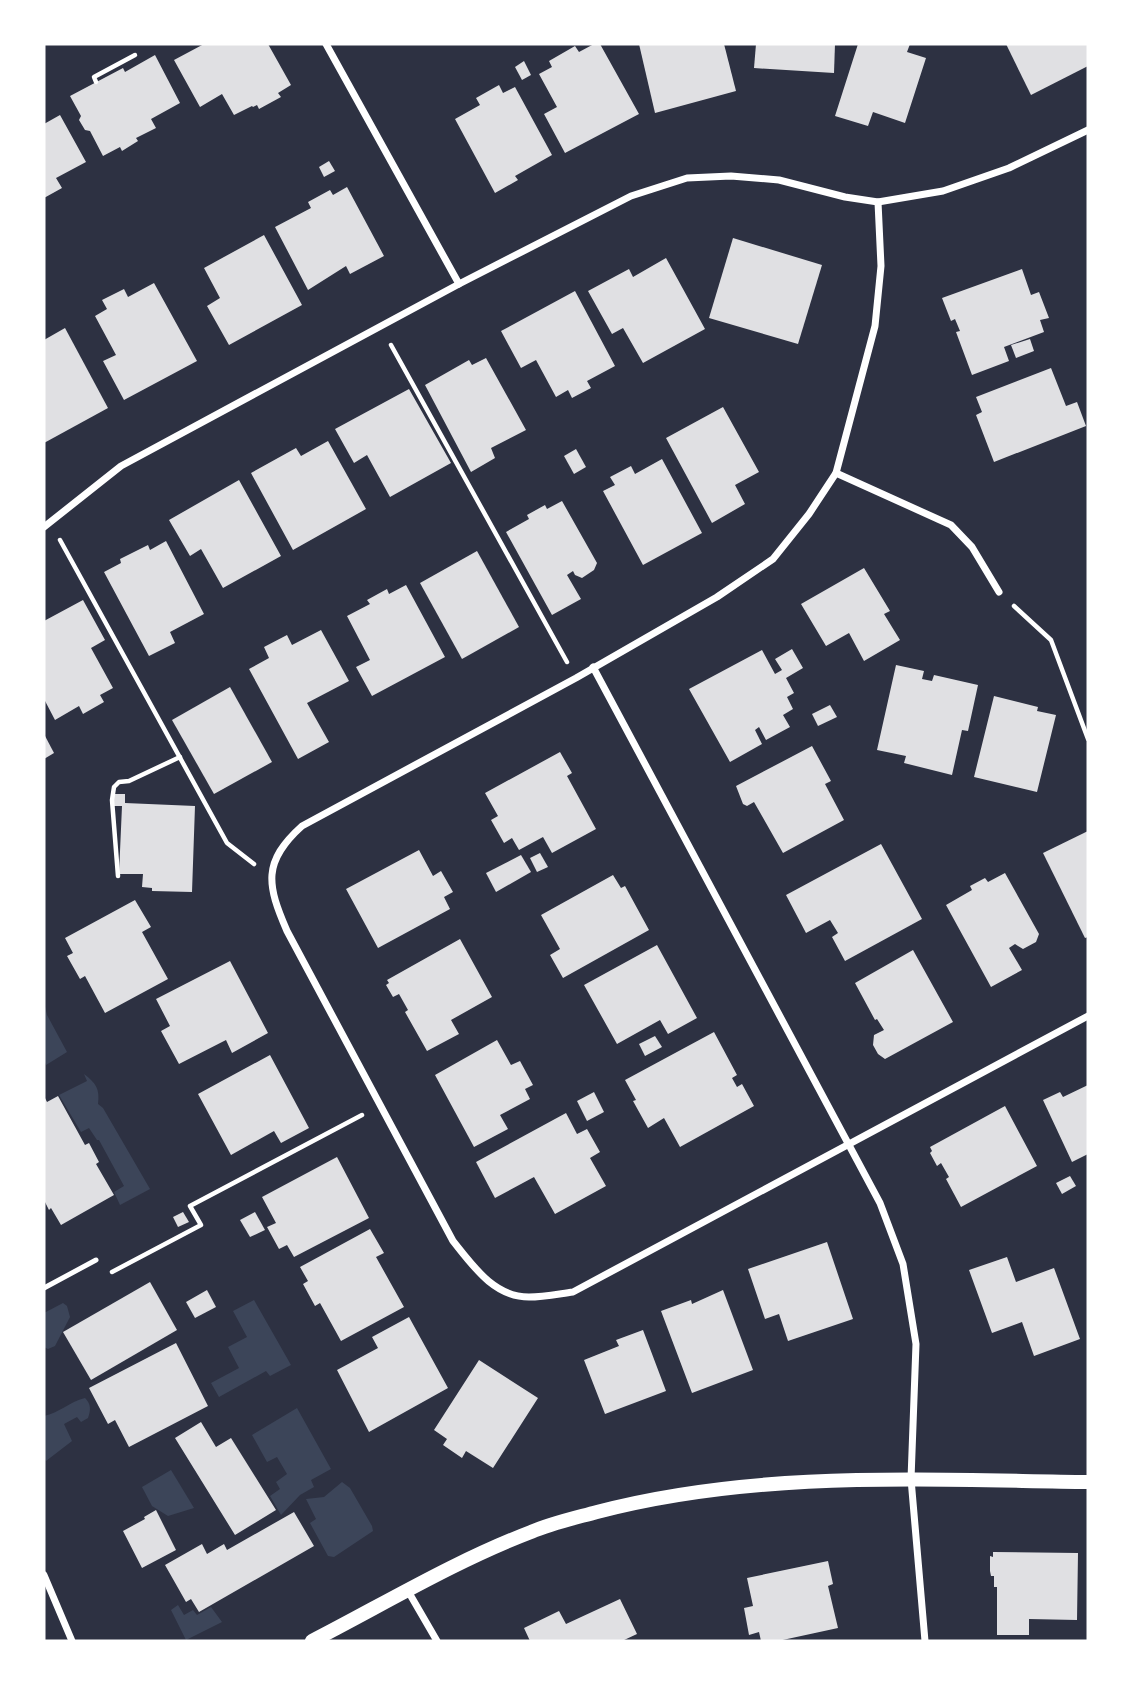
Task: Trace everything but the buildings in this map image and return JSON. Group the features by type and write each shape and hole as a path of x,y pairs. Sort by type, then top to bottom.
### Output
{"main road":[{"path":"312,1641 531,1531 636,1502 745,1485 911,1479 1088,1482"}],"street":[{"path":"326,44 459,284"},
{"path":"47,524 121,466 459,284 631,196 687,178 731,176 779,180 845,197 878,202 943,191 1009,168 1088,130"},
{"path":"878,202 881,266 875,326 836,473 809,514 773,559 717,597 576,678 302,825 285,841 276,859 271,878 273,898 287,931 453,1241 480,1275 501,1290 527,1297 573,1293 1088,1016"},
{"path":"836,473 951,525 972,547 999,592"},
{"path":"593,667 880,1203 903,1264 916,1344 911,1479 925,1641"},
{"path":"44,1576 72,1641"},
{"path":"408,1591 437,1641"}],"lane":[{"path":"44,1288 96,1260"}],"path":[{"path":"96,82 94,77 135,55"},
{"path":"382,327 576,678"},
{"path":"47,524 227,843 271,878"},
{"path":"999,592 1051,640 1088,739"},
{"path":"118,876 112,800 114,787 119,782 129,781 180,757"},
{"path":"104,1276 201,1225 190,1206 381,1105"}],"shaded area":[{"path":"44,1002 47,1015 67,1052 46,1065 44,1060"},
{"path":"84,1074 92,1080 98,1094 98,1104 103,1108 150,1189 120,1205 114,1192 124,1186 99,1140 89,1128 81,1132 59,1095 87,1081"},
{"path":"254,1300 291,1365 270,1376 266,1371 219,1397 211,1383 239,1368 228,1347 247,1337 233,1311"},
{"path":"63,1303 67,1306 70,1317 55,1346 48,1349 44,1347 44,1313"},
{"path":"85,1398 90,1407 88,1418 81,1422 77,1417 64,1424 72,1441 46,1461 44,1416"},
{"path":"297,1408 331,1469 311,1480 314,1487 300,1495 281,1515 270,1496 280,1489 276,1482 287,1474 277,1457 267,1462 252,1435"},
{"path":"171,1470 194,1508 168,1516 152,1506 142,1487"},
{"path":"342,1482 350,1488 373,1531 334,1557 328,1556 310,1523 316,1519 306,1499 324,1497"},
{"path":"178,1605 184,1615 193,1610 197,1615 211,1607 222,1622 186,1640 171,1610"}]}
